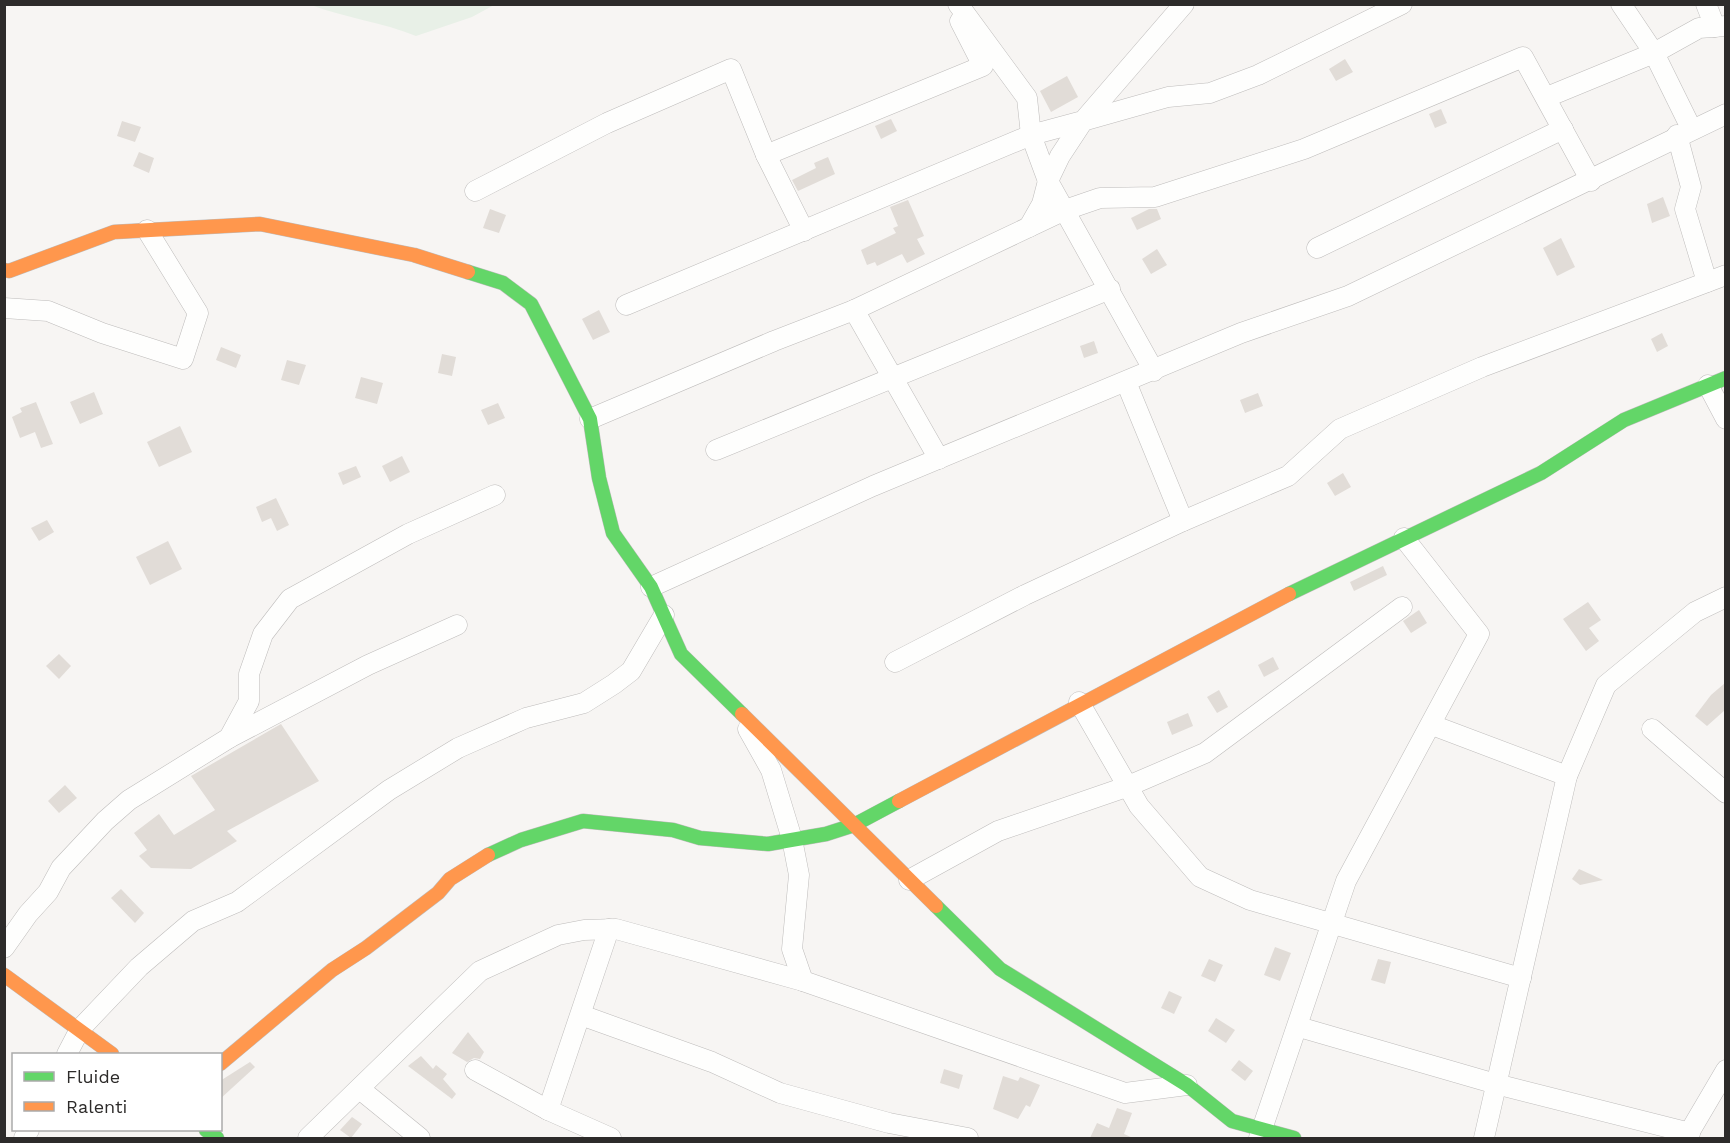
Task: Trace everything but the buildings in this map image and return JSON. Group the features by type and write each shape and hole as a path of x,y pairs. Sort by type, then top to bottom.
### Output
{"street":[{"path":"766,155 983,66 953,4"},
{"path":"958,4 1027,98 1031,135 1048,181 1154,371"},
{"path":"1029,227 1042,204 1048,181 1083,121 1184,4"},
{"path":"626,304 1031,135 1168,97 1210,93 1258,75 1402,4"},
{"path":"1621,4 1654,53 1684,132 1691,187 1685,209 1707,282"},
{"path":"1547,97 1654,53 1699,28 1720,26 1706,4"},
{"path":"590,419 774,341 854,310 1065,210 1100,198 1155,197 1304,149 1523,57 1547,97 1591,181"},
{"path":"475,191 607,123 731,69 766,155 804,231"},
{"path":"651,587 873,486 1241,333 1348,296 1591,181 1684,132 1725,114"},
{"path":"1317,248 1563,129"},
{"path":"4,270 9,271 114,232 260,224 414,255 502,283 531,304 590,419 599,478 613,533 651,587 681,654 1000,969 1187,1085 1232,1121 1261,1135 1294,1138"},
{"path":"4,308 48,311 102,333 183,359 198,313 147,230"},
{"path":"895,662 1025,595 1183,521 1288,477 1340,429 1482,367 1725,275"},
{"path":"717,450 1110,289"},
{"path":"854,310 939,459"},
{"path":"1126,382 1183,521"},
{"path":"222,1062 332,970 366,948 438,893 450,879 491,853 521,840 582,821 673,830 700,838 768,843 826,834 854,825 1079,702 1114,687 1274,601 1542,473 1624,420 1717,382 1725,419"},
{"path":"229,738 249,700 249,674 262,634 290,598 387,544 495,495"},
{"path":"1261,1135 1346,881 1479,634 1404,538"},
{"path":"1484,1138 1568,776 1606,685 1695,612 1725,597"},
{"path":"909,880 998,831 1126,787 1205,753 1402,607"},
{"path":"68,1053 80,1029 140,967 193,921 237,902 389,790 479,737 526,718 584,703 614,684 632,671 664,615"},
{"path":"4,948 28,914 48,892 62,868 105,821 129,800 229,738 368,665 457,625"},
{"path":"1079,702 1126,787 1200,877 1250,900 1521,978"},
{"path":"738,711 771,770 792,839 799,875 792,949 804,981"},
{"path":"1432,725 1568,776"},
{"path":"1652,729 1725,793"},
{"path":"309,1138 361,1090 480,971 558,935 609,929 804,981 1125,1093 1187,1085"},
{"path":"548,1110 609,929"},
{"path":"4,975 111,1053"},
{"path":"581,1015 712,1062 780,1093 889,1123 968,1138"},
{"path":"1299,1027 1688,1136 1725,1070"},
{"path":"475,1070 548,1110 611,1138"},
{"path":"361,1090 420,1138"}],"shaded area":[{"path":"311,5 494,5 472,17 416,36"}],"traffic: fast":[{"path":"468,272 503,283 531,304 590,419 599,478 613,533 651,587 681,654 742,714"},
{"path":"1289,594 1541,473 1624,420 1726,378"},
{"path":"488,855 521,840 583,821 673,830 700,838 768,844 826,834 854,825 899,801"},
{"path":"936,906 1000,969 1187,1085 1232,1121 1294,1138"},
{"path":"207,1131 217,1138"}],"traffic: slow":[{"path":"4,270 9,271 114,232 260,224 414,255 468,272"},
{"path":"899,801 1289,594"},
{"path":"742,714 936,906"},
{"path":"222,1062 332,970 366,948 438,893 450,879 488,855"},
{"path":"4,975 111,1053"}]}
